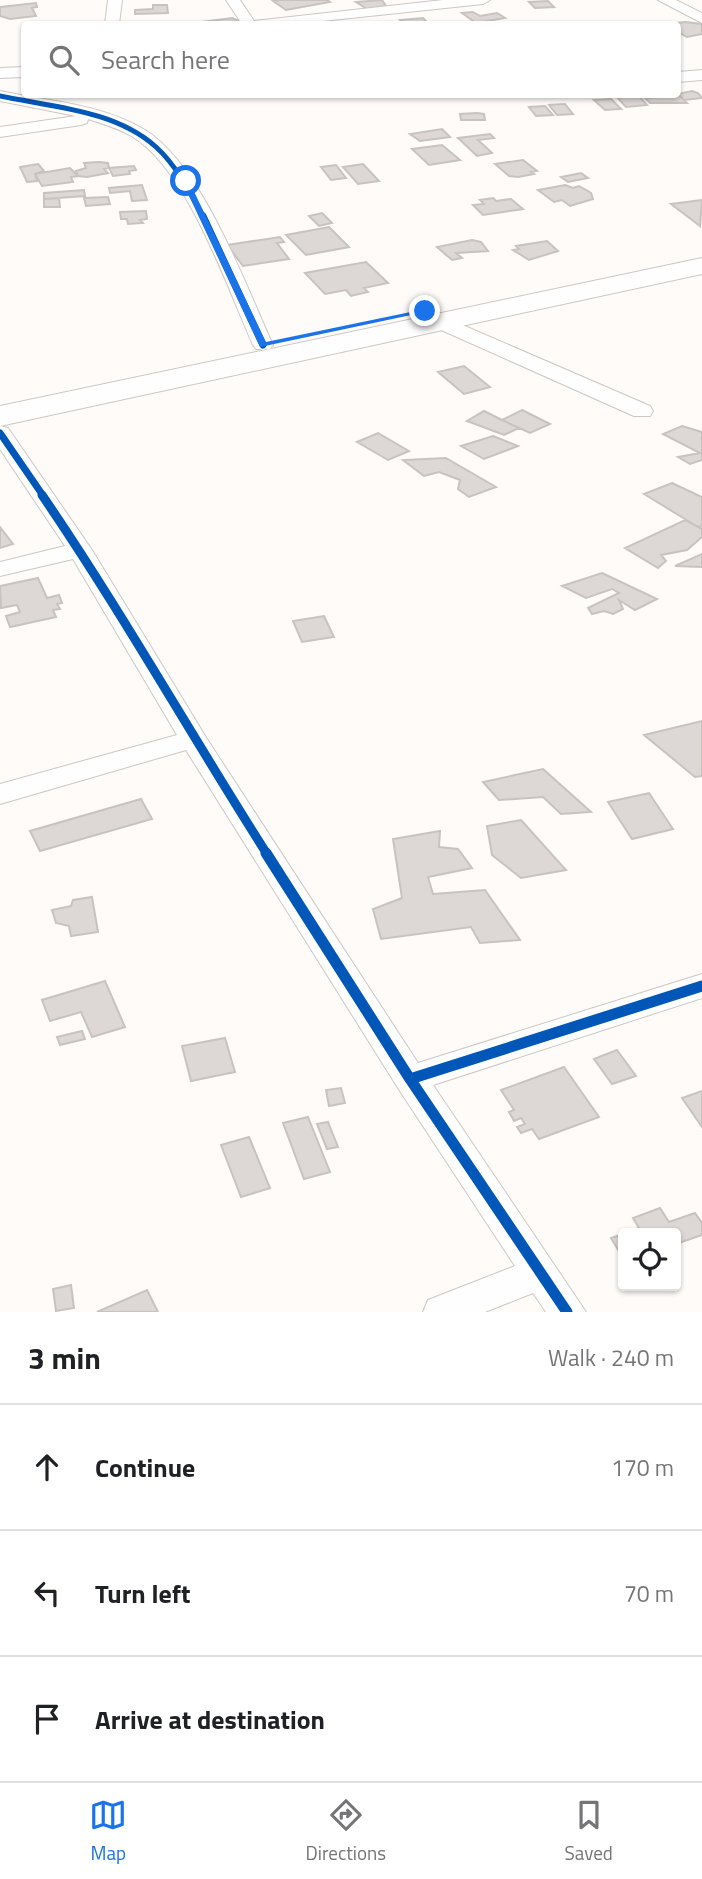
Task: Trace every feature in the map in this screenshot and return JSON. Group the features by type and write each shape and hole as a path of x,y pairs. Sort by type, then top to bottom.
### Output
{"main road":[{"path":"0,416 702,254"},
{"path":"0,402 264,345 702,266"}],"street":[{"path":"112,21 115,0"},
{"path":"233,0 246,21"},
{"path":"286,21 482,0"},
{"path":"666,0 702,19"},
{"path":"0,73 21,72"},
{"path":"681,77 702,75"},
{"path":"0,96 97,117 140,134 159,149 186,181 264,345"},
{"path":"0,132 97,117"},
{"path":"431,316 642,411"},
{"path":"0,433 80,550 193,739 410,1079 568,1312"},
{"path":"0,569 80,550"},
{"path":"0,794 193,739"},
{"path":"410,1079 702,986"},
{"path":"443,1312 541,1273"}],"building":[{"path":"382,0 386,6 367,9 356,2"},
{"path":"273,1 330,2 286,10"},
{"path":"548,1 554,7 535,8 529,2"},
{"path":"36,3 37,7 32,8 36,16 10,19 0,16 0,7"},
{"path":"153,5 167,5 168,13 135,14 135,10 153,9"},
{"path":"473,12 480,16 497,13 505,18 473,21 462,13"},
{"path":"232,18 239,21 210,21"},
{"path":"423,18 426,21 401,21"},
{"path":"681,22 702,24 702,34 687,37 681,34"},
{"path":"692,91 702,98 684,100 681,93"},
{"path":"681,97 687,103 650,103 645,98"},
{"path":"618,98 641,98 647,105 626,107"},
{"path":"611,99 621,109 605,110 594,100"},
{"path":"565,104 573,114 557,115 549,105"},
{"path":"545,106 553,115 536,116 529,107"},
{"path":"460,114 484,114 485,120 461,120"},
{"path":"442,129 450,137 420,141 410,134"},
{"path":"490,134 494,138 478,140 492,153 477,156 458,138"},
{"path":"442,145 460,160 429,165 412,149"},
{"path":"523,160 537,171 531,172 534,174 509,176 495,164"},
{"path":"84,163 108,163 109,168 104,169 108,173 78,176 76,171 86,168"},
{"path":"38,164 44,171 35,174 37,181 27,182 20,167"},
{"path":"363,164 379,181 358,184 343,167"},
{"path":"336,165 346,178 331,180 321,167"},
{"path":"134,166 136,170 129,171 130,174 113,176 109,168"},
{"path":"70,168 78,176 71,177 73,182 42,186 35,174"},
{"path":"581,173 588,178 568,182 561,177"},
{"path":"142,185 147,200 132,201 130,191 110,193 109,188"},
{"path":"565,185 573,188 579,186 591,193 593,199 570,206 562,200 554,202 538,190"},
{"path":"84,190 85,196 44,199 44,193"},
{"path":"108,197 110,204 86,206 84,198"},
{"path":"59,198 60,207 44,207 44,199"},
{"path":"493,198 496,201 511,199 523,209 483,215 473,205 484,204 480,200"},
{"path":"702,200 700,226 671,204"},
{"path":"146,211 147,219 140,220 143,223 128,224 127,219 121,219 120,212"},
{"path":"322,213 332,223 319,226 309,216"},
{"path":"329,227 349,247 306,255 286,235"},
{"path":"280,237 284,242 277,243 289,259 243,266 227,245"},
{"path":"472,240 481,242 488,251 456,253 462,258 452,260 437,247"},
{"path":"547,241 558,251 529,260 513,250 519,249 516,246"},
{"path":"366,262 388,283 364,288 368,292 351,296 346,290 325,294 305,273"},
{"path":"464,366 490,387 464,394 438,372"},
{"path":"522,410 550,424 530,433 502,420"},
{"path":"484,411 519,428 504,435 467,421"},
{"path":"682,426 702,432 702,460 690,464 678,457 700,453 663,434"},
{"path":"378,433 409,451 388,460 357,442"},
{"path":"493,436 518,446 484,459 461,446"},
{"path":"446,458 496,487 469,497 458,489 460,480 439,472 424,476 403,460"},
{"path":"672,483 702,497 702,526 698,527 644,494"},
{"path":"685,520 702,529 702,537 687,550 661,555 666,561 658,568 625,548"},
{"path":"0,527 13,544 0,548"},
{"path":"702,554 702,567 675,566"},
{"path":"602,573 657,599 635,610 619,600 623,609 613,614 604,611 592,614 588,608 619,593 612,589 586,598 562,586"},
{"path":"38,578 47,598 59,595 62,603 57,604 60,609 53,610 56,617 10,627 6,616 20,612 17,605 1,608 0,586"},
{"path":"324,616 334,637 302,642 293,621"},
{"path":"702,721 702,776 695,777 644,735"},
{"path":"543,769 591,812 561,814 543,797 499,800 483,782"},
{"path":"649,793 673,829 632,839 608,802"},
{"path":"141,799 152,819 40,851 30,831"},
{"path":"521,820 566,870 521,878 492,855 487,826"},
{"path":"440,831 439,847 458,849 472,868 428,877 433,894 485,890 520,940 480,943 471,927 381,939 373,909 402,898 393,839"},
{"path":"92,897 98,932 71,936 69,926 56,923 52,910 71,906 73,900"},
{"path":"105,981 125,1027 92,1037 81,1012 50,1021 42,1000"},
{"path":"82,1031 85,1039 60,1045 57,1037"},
{"path":"225,1038 235,1072 191,1081 182,1046"},
{"path":"617,1050 636,1076 612,1084 594,1059"},
{"path":"564,1067 599,1117 539,1139 532,1129 521,1133 517,1127 525,1124 521,1118 514,1121 509,1112 514,1110 501,1090"},
{"path":"341,1088 345,1103 329,1106 326,1090"},
{"path":"702,1091 702,1127 682,1098"},
{"path":"308,1117 330,1172 304,1179 283,1123"},
{"path":"328,1122 338,1147 327,1149 317,1124"},
{"path":"249,1137 270,1188 241,1197 221,1145"},
{"path":"660,1208 669,1222 695,1213 702,1223 702,1235 681,1242 681,1228 639,1228 633,1218"},
{"path":"618,1236 618,1250 611,1238"},
{"path":"71,1285 74,1308 56,1311 53,1289"},
{"path":"147,1290 158,1312 97,1312"}],"cycle path":[{"path":"0,96 107,119 140,134 158,149 194,199 263,345"},
{"path":"0,433 80,550 193,739 410,1079 567,1312"},
{"path":"410,1079 702,986"}],"route":[{"path":"186,181 264,345 425,311"}]}
